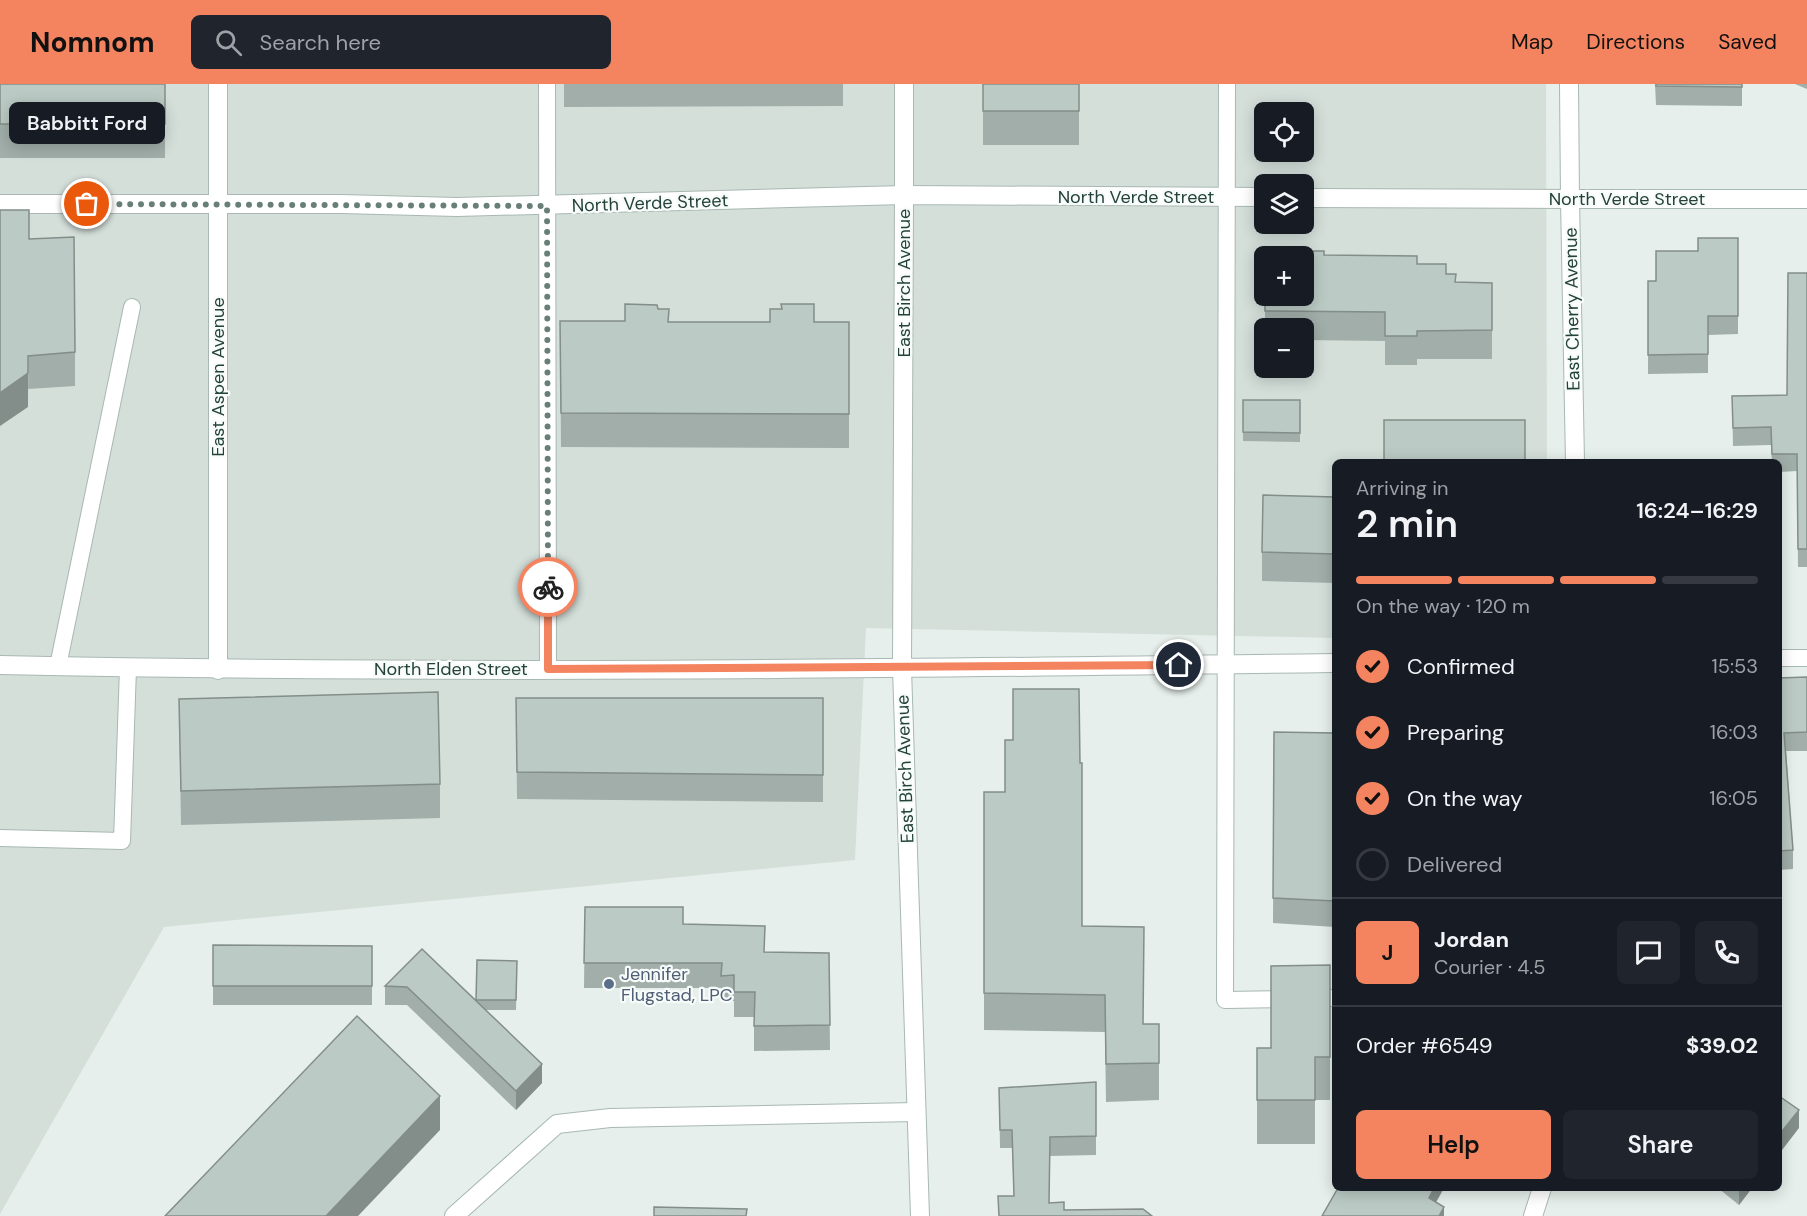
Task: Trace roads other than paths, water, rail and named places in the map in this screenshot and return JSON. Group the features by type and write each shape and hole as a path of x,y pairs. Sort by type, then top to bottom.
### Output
{"street":[{"name":"East Aspen Avenue","path":"218,84 218,670"},
{"name":"East Birch Avenue","path":"904,84 902,669 920,1216"},
{"name":"East Cherry Avenue","path":"1569,84 1575,459"},
{"name":"North Verde Street","path":"0,204 547,206 904,195 1254,197"},
{"name":"North Verde Street","path":"1314,198 1807,199"},
{"name":"North Elden Street","path":"0,665 218,670 902,669 1332,663"},
{"path":"454,1216 557,1124 610,1118 916,1112"},
{"path":"1533,1216 1541,1191"}],"lane":[{"path":"547,84 548,669"},
{"path":"1227,84 1226,1000 1332,998"},
{"path":"58,666 132,307"},
{"path":"1782,658 1807,658"},
{"path":"0,838 122,842 128,668"}],"place":[{"name":"Babbitt Ford","path":"87,204"},
{"name":"Jennifer Flugstad, LPC","path":"609,984"}]}
